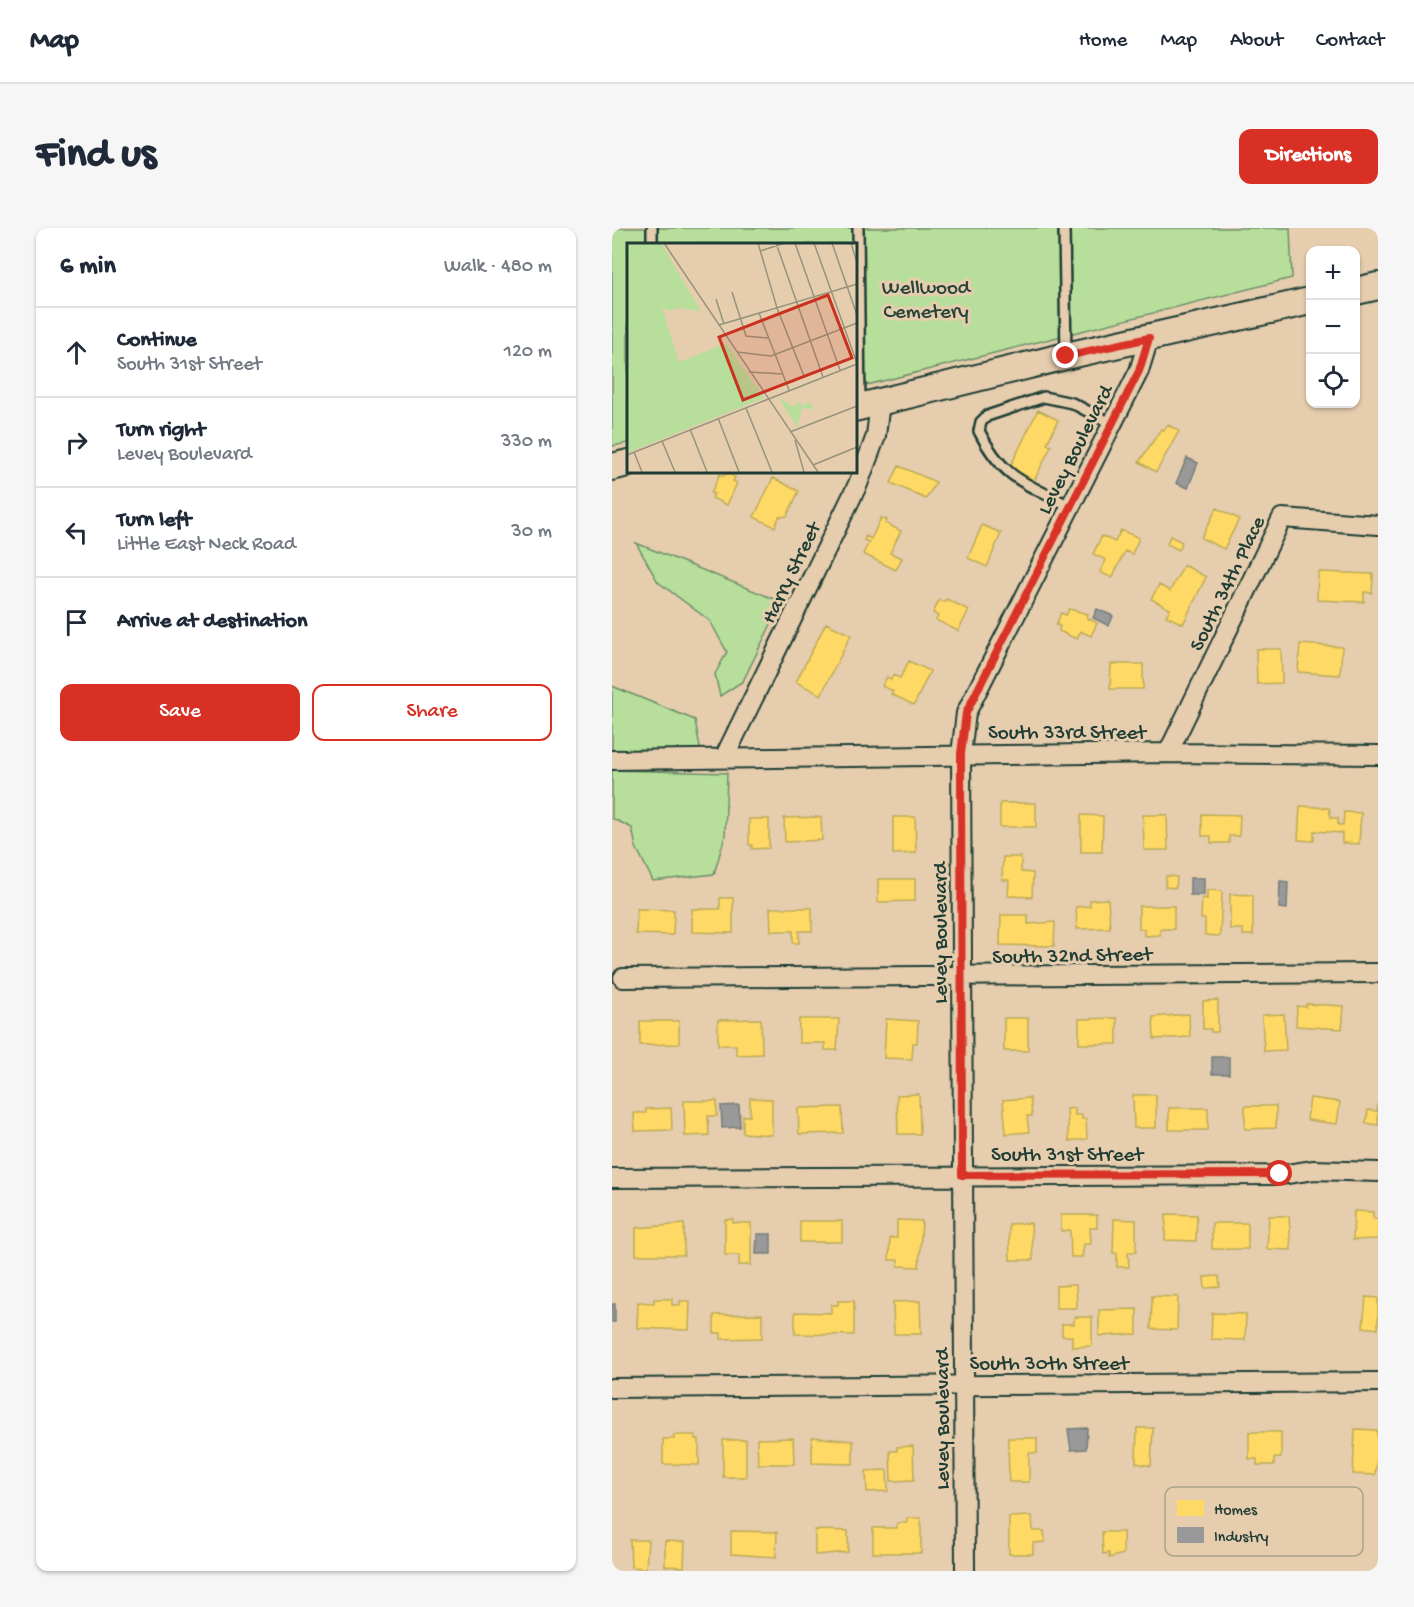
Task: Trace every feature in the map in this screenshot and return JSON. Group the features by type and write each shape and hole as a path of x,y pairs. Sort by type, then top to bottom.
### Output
{"main road":[{"path":"1360,290 1378,286"},
{"path":"865,406 1066,356 1306,302"},
{"path":"612,468 627,464"}],"street":[{"name":"Levey Boulevard","path":"964,1571 961,754 966,713 1139,371 1149,338"},
{"name":"Harry Street","path":"724,758 858,484 876,436 865,406"},
{"name":"South 34th Place","path":"1168,753 1282,518 1378,525"},
{"name":"South 33rd Street","path":"612,760 961,754 1378,755"},
{"name":"South 32nd Street","path":"622,978 962,978 1378,973"},
{"name":"South 31st Street","path":"612,1178 1280,1174 1314,1170 1378,1172"},
{"name":"South 30th Street","path":"612,1388 1378,1382"}],"lane":[{"path":"651,228 652,243"},
{"path":"858,228 865,406"},
{"path":"1064,228 1066,356"},
{"path":"1070,506 1010,475 1000,466 979,431 981,422 987,416 1044,398 1072,404 1112,424"}],"green space":[{"name":"Wellwood Cemetery","path":"612,228 1290,228 1292,278 856,388 856,243 627,243 627,443 612,446"},
{"path":"636,543 779,601 777,612 743,681 720,696 715,674 727,652 710,621 658,582"},
{"path":"612,686 695,720 701,753 612,751"},
{"path":"612,770 727,773 725,836 714,874 653,881 636,847 632,828 612,818"}],"building: Homes":[{"path":"1038,410 1058,420 1047,444 1051,446 1034,481 1009,469"},
{"path":"1168,425 1179,431 1156,472 1139,462 1161,429 1164,430"},
{"path":"899,466 936,482 926,499 891,483"},
{"path":"726,473 735,477 733,481 737,483 727,505 712,498 714,494 711,493 720,474 724,476"},
{"path":"773,478 799,491 787,516 779,517 775,527 754,517"},
{"path":"1217,508 1239,519 1224,549 1201,538"},
{"path":"881,518 887,520 885,523 901,531 890,553 902,558 896,570 863,554 869,542 864,540 866,536 871,539"},
{"path":"982,525 1001,533 987,567 968,558"},
{"path":"1121,530 1139,538 1132,554 1125,551 1112,578 1100,572 1106,560 1093,554 1102,536 1115,542"},
{"path":"1170,536 1182,542 1179,550 1167,544"},
{"path":"1184,565 1206,577 1183,624 1166,616 1170,609 1151,599 1159,585 1170,591"},
{"path":"1318,572 1373,574 1372,593 1364,592 1364,602 1317,600"},
{"path":"946,599 969,610 958,631 936,620 938,616 933,613 939,600 944,602"},
{"path":"1069,609 1088,614 1087,618 1097,623 1091,636 1080,631 1077,639 1059,631 1060,626 1056,625 1061,613 1066,615"},
{"path":"826,623 851,635 821,695 796,682"},
{"path":"1300,644 1342,647 1340,675 1298,672"},
{"path":"1256,649 1281,649 1282,683 1257,684"},
{"path":"909,661 930,671 914,705 891,694 893,691 882,686 887,677 891,679 893,675 900,678"},
{"path":"1111,664 1143,664 1143,689 1110,689"},
{"path":"1000,803 1036,803 1036,827 1000,827"},
{"path":"1300,806 1329,808 1331,818 1338,818 1338,825 1343,825 1344,812 1361,813 1359,844 1342,843 1342,833 1314,831 1314,841 1298,840"},
{"path":"1202,814 1240,815 1239,836 1229,836 1229,843 1211,843 1211,836 1202,836"},
{"path":"1081,815 1103,816 1102,852 1081,852"},
{"path":"1143,815 1167,815 1168,850 1144,850"},
{"path":"821,817 822,840 785,842 784,818"},
{"path":"893,817 915,817 916,853 893,854"},
{"path":"749,819 769,819 769,848 752,849 752,845 749,845"},
{"path":"1003,857 1021,857 1021,872 1033,873 1032,897 1008,896 1009,880 1002,880"},
{"path":"1166,876 1177,877 1176,888 1165,887"},
{"path":"878,879 915,879 915,901 878,902"},
{"path":"1207,890 1222,891 1220,936 1205,935 1205,919 1201,919 1202,898 1207,899"},
{"path":"1230,894 1253,895 1253,935 1243,935 1243,929 1230,929"},
{"path":"720,898 733,898 733,933 692,932 692,909 720,909"},
{"path":"1108,899 1110,928 1077,929 1076,907 1090,906 1090,900"},
{"path":"1139,906 1174,906 1174,929 1160,929 1160,935 1144,936 1144,929 1139,929"},
{"path":"770,908 812,908 812,931 799,931 799,943 793,943 793,931 771,931"},
{"path":"637,909 674,910 673,935 636,934"},
{"path":"1001,915 1028,915 1028,924 1055,922 1054,946 1000,945"},
{"path":"1218,1000 1218,1032 1211,1032 1211,1029 1203,1029 1203,1001"},
{"path":"1306,1004 1344,1006 1342,1029 1296,1026 1297,1006 1306,1007"},
{"path":"1189,1014 1190,1037 1154,1039 1153,1017"},
{"path":"1284,1014 1286,1050 1264,1051 1262,1015"},
{"path":"1004,1018 1028,1018 1028,1051 1004,1051"},
{"path":"1117,1018 1117,1044 1079,1044 1079,1019"},
{"path":"761,1019 762,1054 736,1055 736,1045 718,1045 718,1020"},
{"path":"799,1019 839,1019 837,1050 825,1050 825,1043 799,1043"},
{"path":"886,1019 918,1021 917,1043 913,1043 912,1059 884,1058"},
{"path":"640,1021 679,1021 679,1044 640,1045"},
{"path":"919,1094 920,1134 898,1134 897,1095"},
{"path":"1133,1095 1156,1095 1156,1128 1134,1128"},
{"path":"750,1098 772,1099 772,1135 743,1133 743,1116 750,1116"},
{"path":"1030,1098 1032,1116 1027,1116 1029,1132 1006,1134 1003,1100"},
{"path":"1310,1098 1340,1102 1337,1124 1307,1120"},
{"path":"684,1101 717,1101 717,1116 708,1116 709,1135 685,1136"},
{"path":"1378,1101 1378,1125 1366,1123 1368,1110 1377,1111"},
{"path":"1245,1106 1276,1106 1276,1128 1245,1129"},
{"path":"842,1107 843,1133 799,1134 798,1108"},
{"path":"671,1108 672,1130 635,1131 634,1113 646,1113 646,1109"},
{"path":"1075,1108 1075,1115 1082,1115 1082,1119 1086,1119 1087,1139 1069,1141 1067,1109"},
{"path":"1169,1108 1208,1108 1208,1130 1169,1130"},
{"path":"1354,1211 1373,1212 1373,1218 1378,1219 1378,1239 1353,1240"},
{"path":"1166,1214 1197,1215 1196,1241 1165,1240"},
{"path":"1061,1215 1097,1215 1097,1228 1090,1228 1091,1244 1084,1244 1082,1257 1071,1257 1070,1230 1061,1231"},
{"path":"1269,1216 1289,1216 1291,1250 1267,1249"},
{"path":"733,1219 733,1223 751,1223 751,1265 739,1265 739,1255 725,1255 725,1220"},
{"path":"1114,1219 1136,1220 1136,1252 1128,1252 1129,1267 1117,1267 1117,1253 1113,1253"},
{"path":"897,1220 922,1221 919,1267 898,1266 898,1260 889,1260 890,1238 897,1238"},
{"path":"800,1221 842,1221 842,1242 800,1242"},
{"path":"1031,1223 1033,1260 1010,1260 1009,1224"},
{"path":"1212,1223 1248,1223 1248,1249 1212,1249"},
{"path":"684,1224 684,1255 636,1255 636,1228"},
{"path":"1219,1276 1220,1287 1205,1288 1204,1277"},
{"path":"1076,1285 1077,1308 1056,1308 1056,1286"},
{"path":"1152,1296 1178,1297 1177,1330 1151,1329"},
{"path":"1366,1297 1378,1298 1378,1329 1363,1327"},
{"path":"654,1299 672,1299 672,1305 680,1305 680,1301 690,1301 689,1330 637,1328 638,1302 654,1303"},
{"path":"838,1301 854,1301 854,1335 795,1334 795,1312 831,1313 831,1305 838,1305"},
{"path":"920,1301 921,1334 894,1334 893,1302"},
{"path":"1137,1309 1137,1334 1099,1336 1099,1310"},
{"path":"1212,1313 1246,1314 1245,1340 1211,1339"},
{"path":"762,1314 762,1338 721,1339 721,1333 714,1333 714,1315"},
{"path":"1074,1317 1092,1317 1092,1346 1072,1347 1072,1336 1062,1336 1062,1324 1074,1324"},
{"path":"1137,1428 1153,1428 1151,1466 1136,1463"},
{"path":"1355,1429 1377,1430 1378,1451 1375,1475 1353,1474"},
{"path":"1249,1432 1281,1432 1281,1458 1274,1458 1274,1465 1257,1465 1257,1459 1249,1459"},
{"path":"674,1435 695,1435 695,1439 699,1439 699,1465 663,1464 663,1439 674,1439"},
{"path":"812,1437 853,1441 853,1464 812,1463"},
{"path":"793,1438 794,1464 758,1464 757,1439"},
{"path":"1008,1438 1037,1438 1037,1453 1029,1453 1029,1482 1009,1482"},
{"path":"723,1440 746,1440 746,1477 723,1477"},
{"path":"913,1446 914,1480 891,1481 890,1451 897,1451 897,1447"},
{"path":"887,1470 888,1491 867,1492 866,1471"},
{"path":"1032,1516 1033,1531 1044,1531 1045,1542 1033,1543 1033,1554 1009,1554 1009,1517"},
{"path":"907,1518 921,1518 921,1553 873,1553 873,1528 897,1528 897,1523 907,1523"},
{"path":"815,1530 848,1531 848,1552 815,1555"},
{"path":"731,1531 777,1532 776,1557 731,1554"},
{"path":"1102,1532 1123,1532 1123,1554 1109,1558 1109,1553 1103,1554"},
{"path":"630,1540 648,1540 646,1568 631,1567"},
{"path":"665,1541 685,1542 684,1567 665,1566"}],"building: Industry":[{"path":"1187,458 1198,463 1188,488 1176,483"},
{"path":"1097,609 1113,616 1109,626 1093,618"},
{"path":"1190,878 1204,878 1204,895 1190,895"},
{"path":"1280,881 1288,882 1287,909 1279,908"},
{"path":"1212,1057 1229,1057 1229,1074 1212,1074"},
{"path":"739,1105 740,1127 722,1128 721,1106"},
{"path":"757,1234 771,1234 771,1254 756,1254"},
{"path":"612,1304 615,1304 615,1322 612,1322"},
{"path":"1087,1428 1086,1449 1071,1450 1068,1429"}],"route":[{"path":"1066,356 1149,338 1139,371 966,713 961,754 962,1175 1280,1174"}]}
